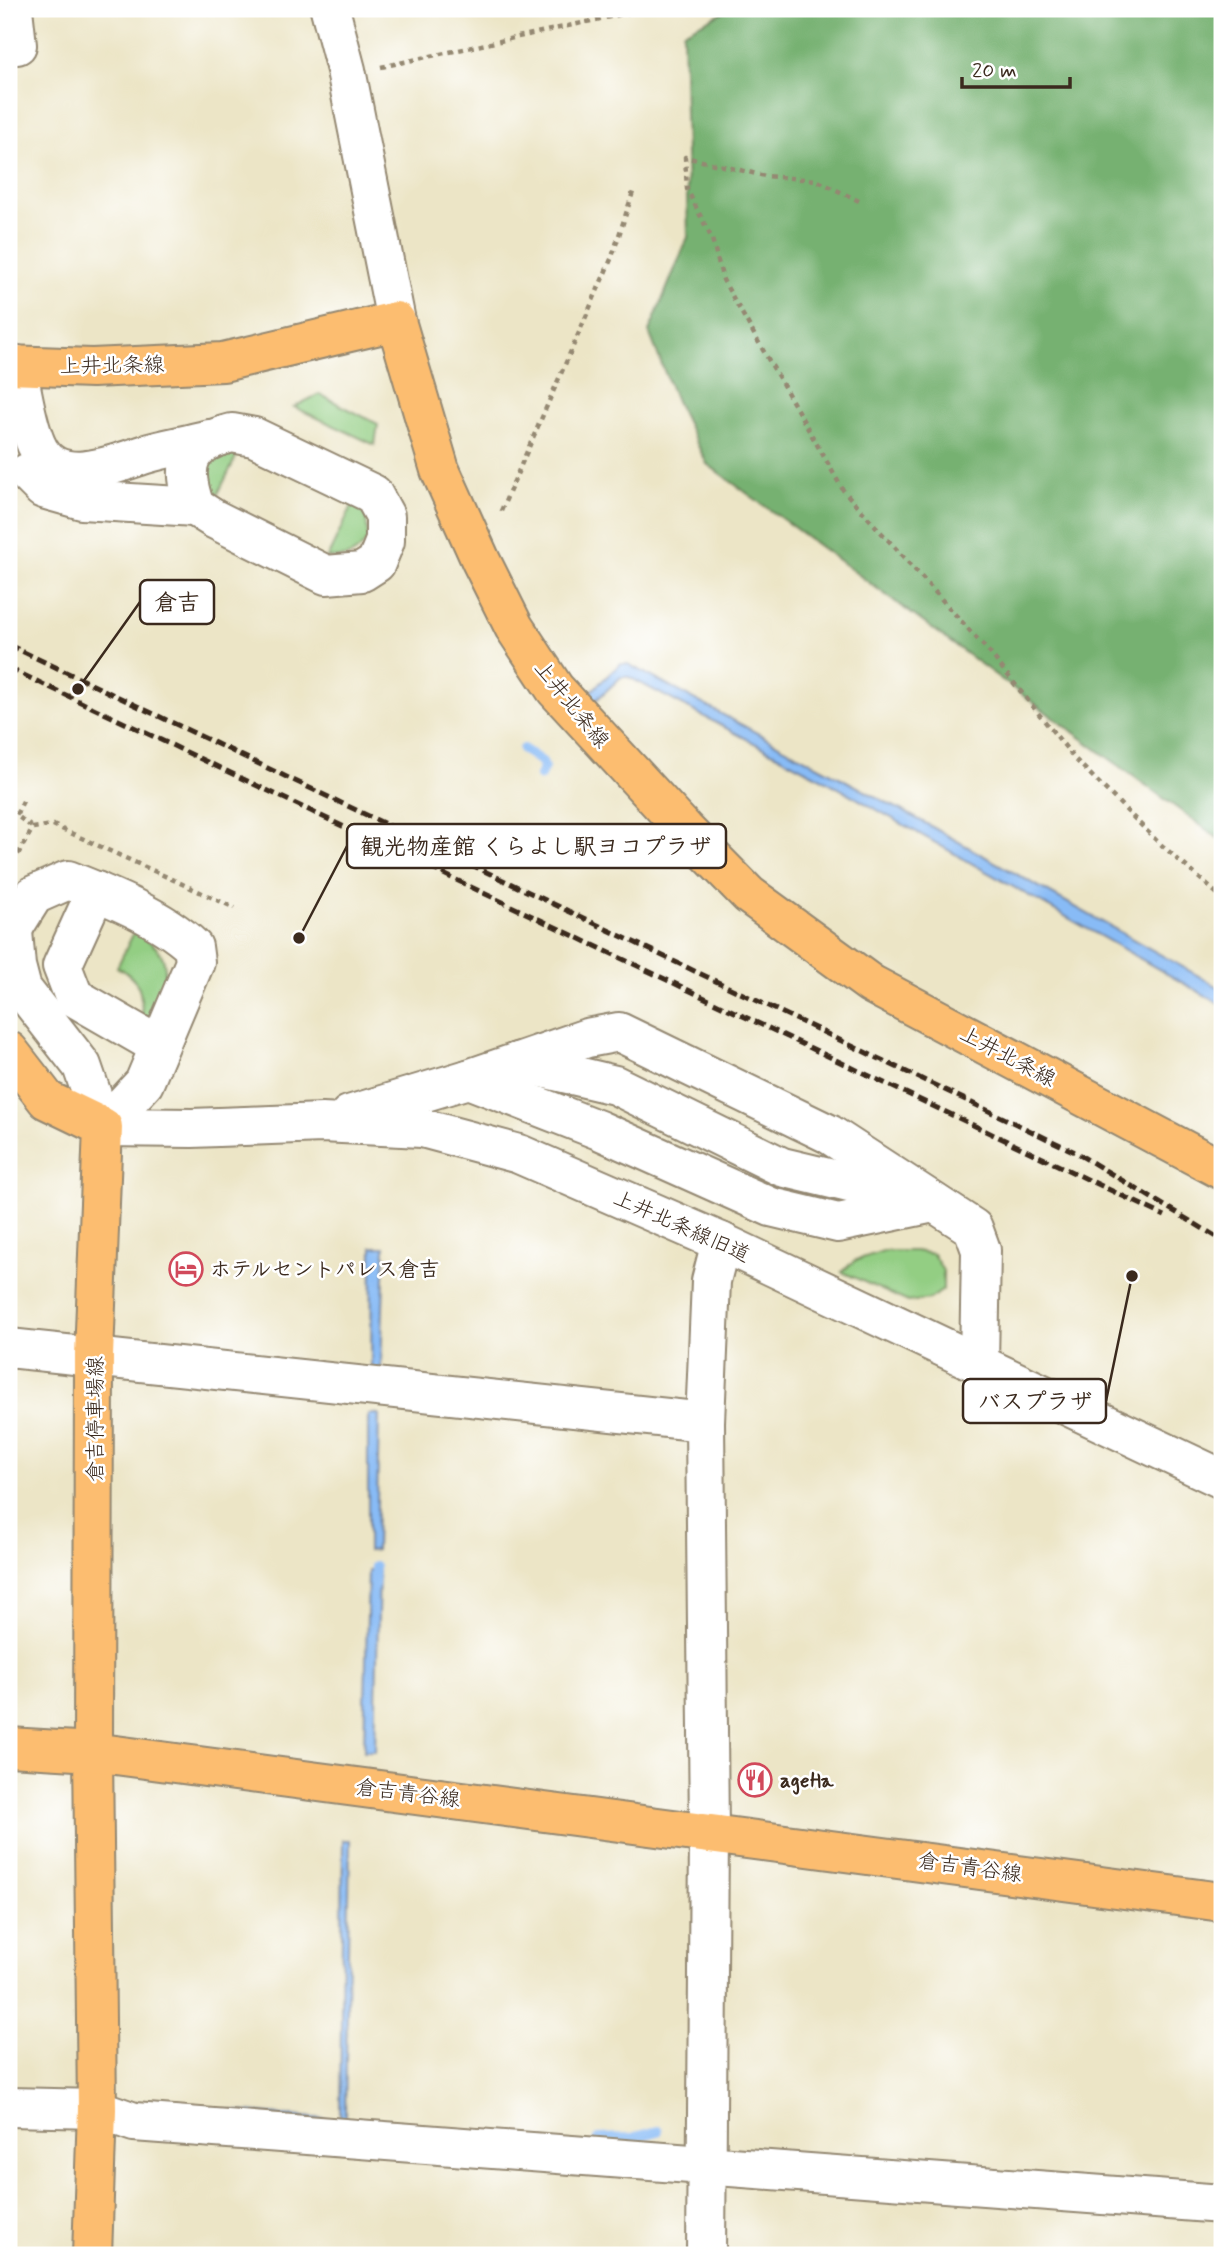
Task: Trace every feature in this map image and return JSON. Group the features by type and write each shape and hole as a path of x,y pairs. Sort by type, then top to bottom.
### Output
{"main road":[{"name":"上井北条線","path":"13,365 92,368 223,362 396,321 440,470 514,627 555,689 749,895 871,984 1222,1170"},
{"path":"9,1051 47,1100 103,1126"},
{"name":"倉吉停車場線","path":"93,1752 94,1356 103,1126"},
{"path":"9,1747 93,1752 97,2109 92,2255"},
{"name":"倉吉青谷線","path":"93,1752 1222,1902"}],"street":[{"path":"9,44 17,45 13,9"},
{"path":"330,9 346,70 396,321"},
{"path":"9,404 13,365"},
{"path":"9,418 12,445 19,466 43,489 82,500 195,507 326,575 362,572 376,563 385,541 385,516 373,494 254,437 232,433 148,453 101,470 67,470 50,464 36,446 13,365"},
{"path":"195,507 187,470 194,450 209,439"},
{"path":"68,880 176,931 193,947 195,962 144,1083 103,1126 82,1066 22,989 16,966 14,919 34,895 68,880"},
{"path":"96,891 62,966 74,997 159,1046"},
{"path":"322,1124 468,1079 587,1038 619,1032 829,1134 973,1228 981,1250 979,1364"},
{"path":"517,1062 615,1085 782,1167 934,1203"},
{"path":"468,1079 599,1130 771,1207 838,1223 934,1203"},
{"name":"上井北条線旧道","path":"103,1126 192,1128 322,1124 422,1128 519,1154 721,1242 1222,1479"},
{"path":"706,2255 709,1832 705,1422 711,1281 721,1242"},
{"path":"9,1348 705,1422"},
{"path":"9,2107 97,2109 134,2122 1222,2204"}],"path":[{"path":"346,70 373,69 646,9"},
{"path":"859,201 817,180 765,176 685,157 687,189 712,239 723,280 843,490 990,653 1074,759 1157,841 1222,898"},
{"path":"481,561 612,257 633,192"},
{"path":"23,802 16,815 33,828"}],"green space":[{"path":"729,9 1218,9 1222,24 1222,841 707,464 676,401 649,332 688,237 683,32"},
{"path":"319,394 378,424 375,445 294,407"},
{"path":"240,449 214,502 203,465 210,455"},
{"path":"353,504 366,516 368,539 359,550 350,555 327,558"},
{"path":"134,932 159,950 164,960 163,981 147,1020 142,1017 140,994 135,982 117,967"},
{"path":"883,1251 933,1254 943,1271 943,1290 930,1299 908,1302 842,1272 854,1261"}],"water":[{"path":"620,664 628,664 925,823 1222,989 1222,1005 819,777 629,677 621,677 590,706 584,698"},
{"path":"372,1247 385,1247 381,1370 371,1370"},
{"path":"368,1414 379,1414 376,1550 368,1551"},
{"path":"368,1570 379,1570 375,1751 364,1751"},
{"path":"343,1840 350,1840 345,2116 341,2124 157,2109 157,2104 336,2120 340,2116"}],"waterway":[{"path":"523,749 542,762 544,767 540,776"},
{"path":"374,1585 375,1566"},
{"path":"599,2139 632,2138 658,2131"}],"railway":[{"path":"9,645 1073,1151 1222,1240"},
{"path":"9,668 1165,1216"}],"place":[{"name":"倉吉","path":"78,689"},
{"name":"観光物産館 くらよし駅ヨコプラザ","path":"299,938"},
{"name":"ホテルセントパレス倉吉","path":"186,1269"},
{"name":"バスプラザ","path":"1132,1276"},
{"name":"ageHa","path":"755,1780"}]}
